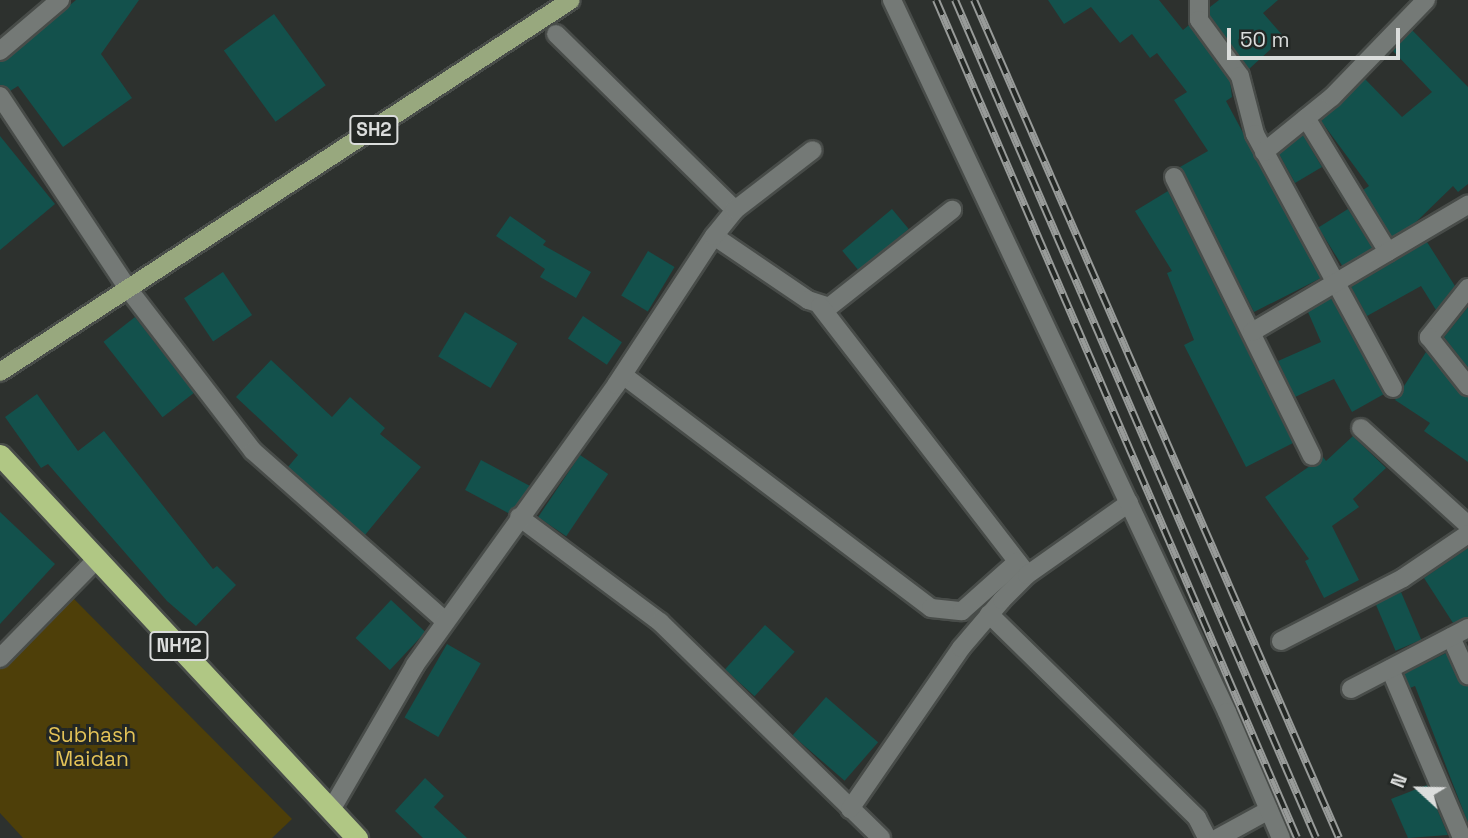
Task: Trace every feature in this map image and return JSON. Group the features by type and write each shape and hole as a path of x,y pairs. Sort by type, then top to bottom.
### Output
{"highway":[{"name":"NH12","path":"0,455 357,838"}],"main road":[{"name":"SH2","path":"0,372 177,260 571,0"}],"street":[{"path":"0,51 60,0"},
{"path":"892,0 1129,503 1281,838"},
{"path":"1199,0 1199,20 1240,76 1250,122 1264,152 1393,387"},
{"path":"1264,152 1306,118 1426,0"},
{"path":"556,34 735,210"},
{"path":"0,96 129,290 253,451 445,621"},
{"path":"1306,118 1388,253"},
{"path":"331,810 445,621 623,375 713,236 735,210 813,150"},
{"path":"1174,177 1312,456"},
{"path":"1252,332 1468,205"},
{"path":"820,306 840,301 952,210"},
{"path":"713,236 820,306 1022,568"},
{"path":"1468,288 1429,337 1468,386"},
{"path":"623,375 931,608 962,611 1022,568 1129,503"},
{"path":"1361,428 1468,526"},
{"path":"519,517 660,622 881,838"},
{"path":"1280,641 1403,578 1468,534"},
{"path":"0,658 98,558"},
{"path":"850,808 1022,568"},
{"path":"989,614 1197,818 1207,838"},
{"path":"1351,689 1468,628"},
{"path":"1451,637 1468,675"},
{"path":"1390,668 1462,838"},
{"path":"1218,838 1269,810"}],"green space":[{"name":"Subhash Maidan","path":"69,594 292,819 272,838 23,838 0,813 0,664"}],"building":[{"path":"76,0 139,0 101,54 132,98 63,147 18,86 10,91 0,85 0,62"},
{"path":"1048,0 1159,0 1183,30 1189,25 1230,81 1232,97 1226,101 1321,278 1254,312 1180,167 1208,151 1174,100 1187,92 1157,53 1150,58 1132,34 1120,43 1091,7 1064,24"},
{"path":"1219,0 1278,0 1263,13 1284,37 1249,69 1210,16 1210,7"},
{"path":"274,14 326,85 276,122 224,50"},
{"path":"1412,30 1468,87 1468,184 1458,192 1453,186 1415,223 1392,237 1363,190 1369,186 1321,121 1365,79 1402,117 1432,92 1393,51"},
{"path":"1303,135 1322,167 1295,183 1279,154"},
{"path":"0,136 55,204 0,250"},
{"path":"1168,191 1293,443 1246,467 1184,345 1194,340 1167,273 1172,271 1135,211"},
{"path":"892,209 909,229 859,271 842,251"},
{"path":"1348,209 1372,248 1343,267 1318,228"},
{"path":"510,216 546,241 543,245 591,272 576,298 540,277 545,269 496,236"},
{"path":"1427,242 1455,286 1436,310 1421,286 1367,316 1351,287"},
{"path":"648,251 675,267 648,312 621,296"},
{"path":"223,272 252,315 213,341 184,298"},
{"path":"1331,298 1384,394 1352,412 1334,379 1295,397 1278,361 1321,342 1308,312"},
{"path":"1468,307 1468,368 1444,337"},
{"path":"465,312 517,343 491,388 438,357"},
{"path":"583,316 622,342 607,365 568,338"},
{"path":"135,317 194,393 163,417 103,342"},
{"path":"1426,352 1468,397 1468,462 1424,431 1430,423 1395,400"},
{"path":"271,360 332,417 350,397 385,428 380,434 421,467 365,535 288,467 298,455 236,397"},
{"path":"37,394 78,451 104,431 213,569 217,566 236,585 196,626 167,601 48,464 41,468 5,417"},
{"path":"1353,436 1386,468 1353,499 1359,507 1332,526 1359,580 1324,598 1305,561 1309,559 1265,497 1323,457 1326,461"},
{"path":"580,455 608,474 566,536 538,517"},
{"path":"481,460 530,486 514,516 465,490"},
{"path":"0,512 55,564 0,624"},
{"path":"1468,548 1468,617 1453,623 1424,578"},
{"path":"1401,592 1421,640 1396,651 1375,603"},
{"path":"391,600 425,632 390,670 356,638"},
{"path":"765,625 795,652 755,696 725,670"},
{"path":"447,644 481,664 438,737 404,718"},
{"path":"1446,653 1458,680 1468,686 1468,823 1415,686 1410,688 1404,674"},
{"path":"826,697 878,742 845,781 793,735"},
{"path":"425,778 444,796 434,807 467,838 423,838 395,811"},
{"path":"1427,785 1448,835 1408,838 1391,799"}],"railway":[{"path":"936,0 1297,838"},
{"path":"955,0 1316,838"},
{"path":"974,0 1339,838"}]}
